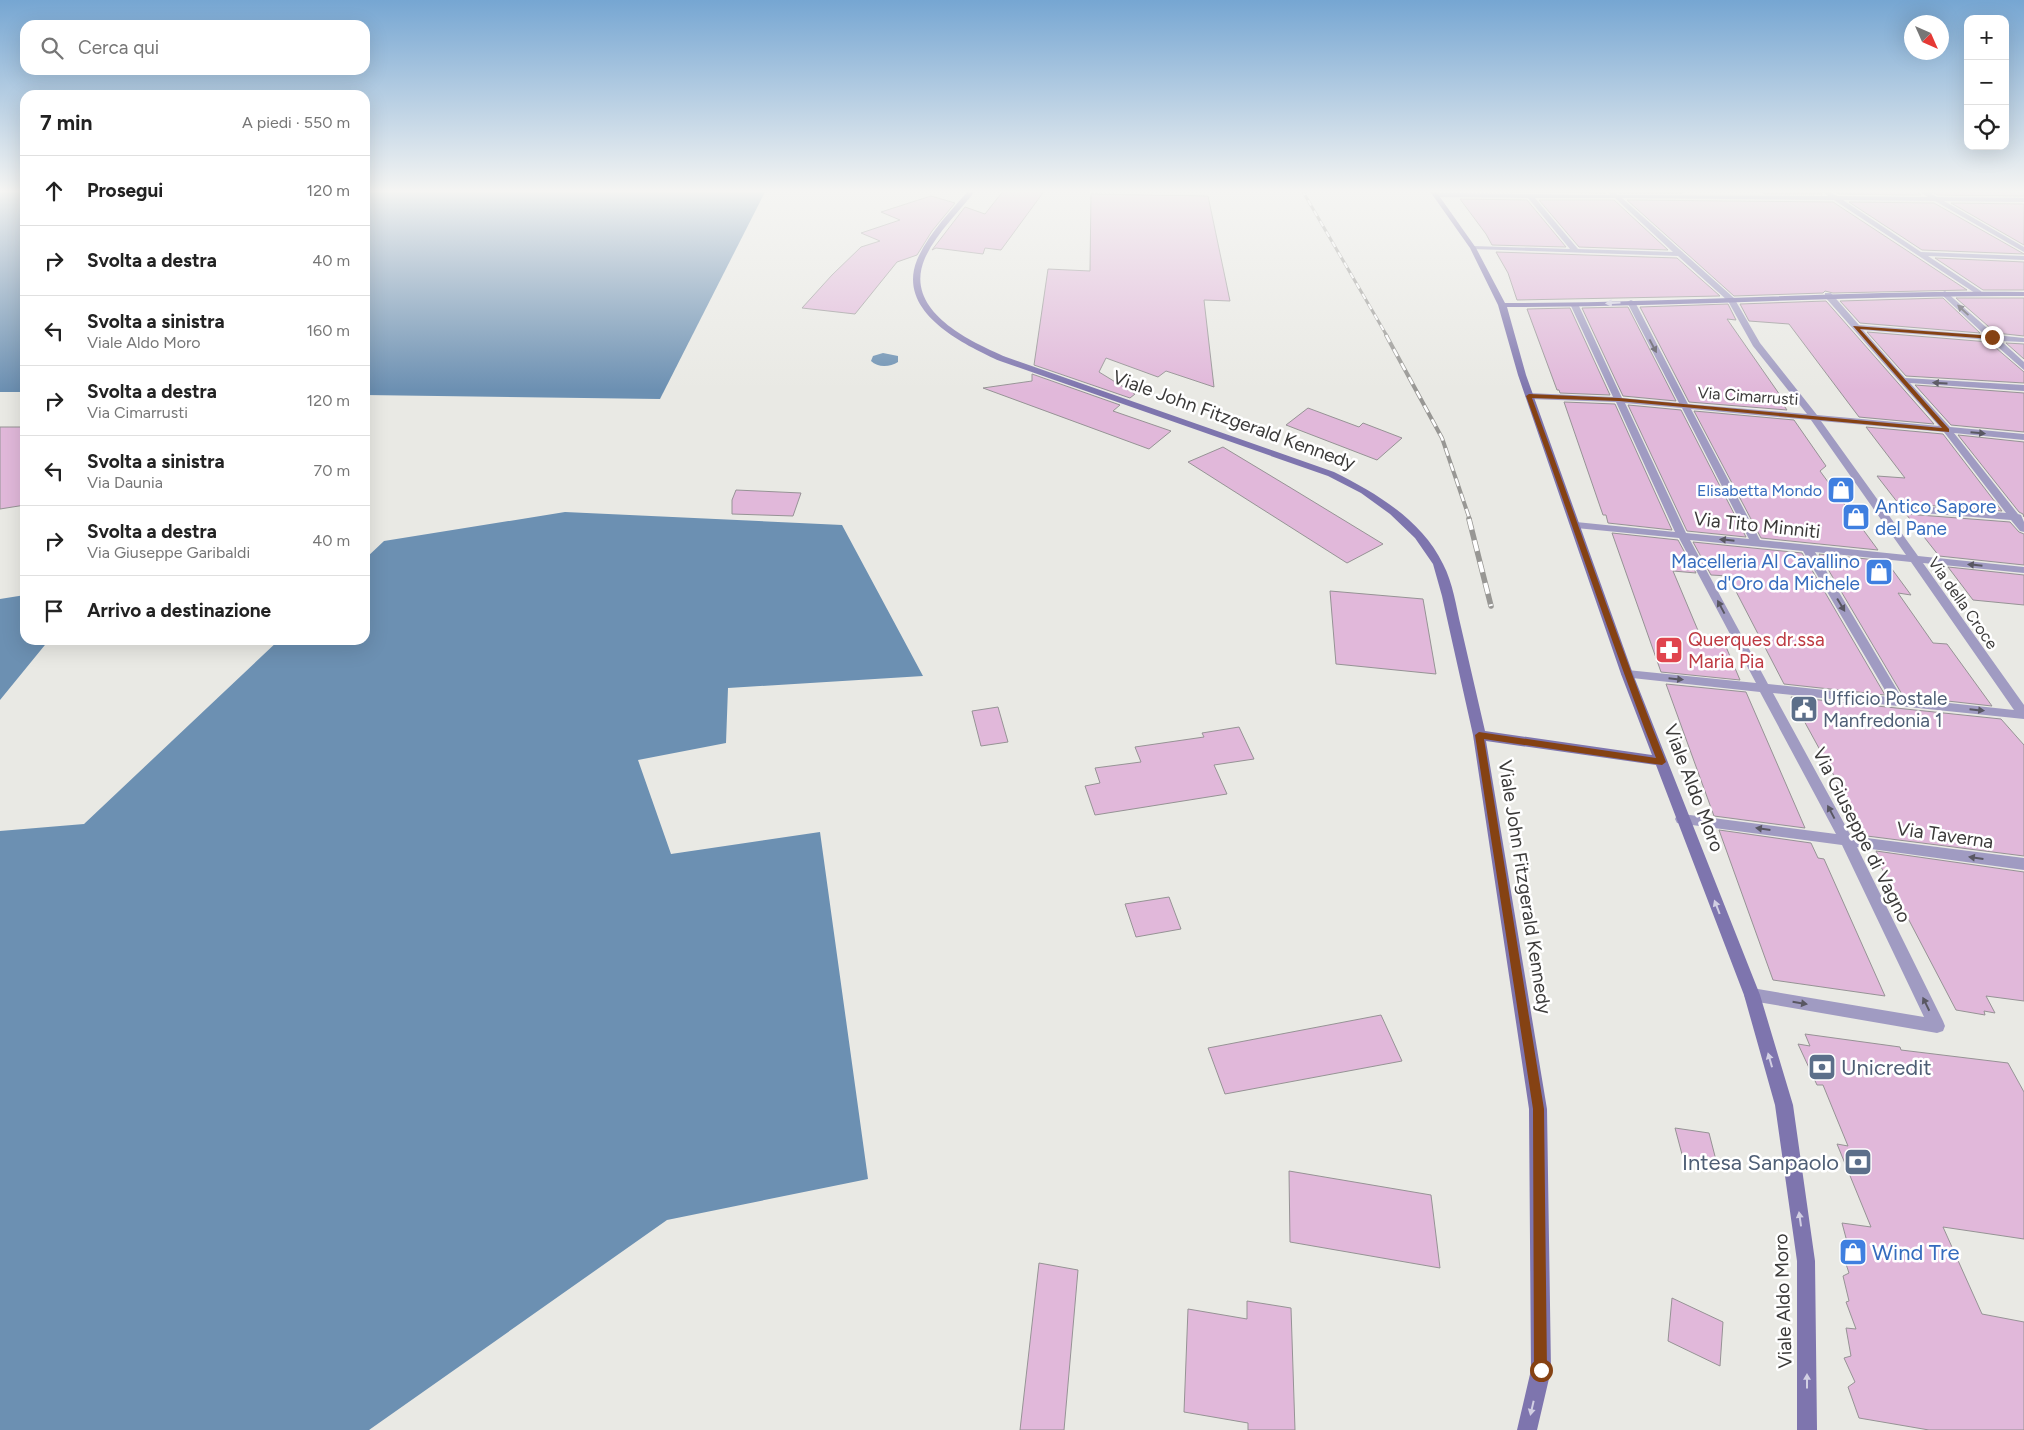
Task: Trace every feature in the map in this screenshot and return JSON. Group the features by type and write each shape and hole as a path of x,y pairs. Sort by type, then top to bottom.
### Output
{"main road":[{"name":"Viale John Fitzgerald Kennedy","path":"923,257 918,268 917,284 921,297 930,312 958,336 1003,359 1331,474 1364,491 1394,512 1419,536 1438,564 1448,596 1479,735 1538,1109 1541,1370 1527,1430"},
{"name":"Viale Aldo Moro","path":"1477,257 1502,305 1529,396 1627,674 1752,995 1784,1105 1806,1261 1808,1430"},
{"path":"1502,305 1576,306 1631,302 1731,300 1828,295 2024,294"},
{"path":"1479,735 1662,762"}],"street":[{"name":"Via della Croce","path":"1682,257 1731,300 1756,344 1813,416 2024,715"},
{"path":"1924,257 1978,293"},
{"path":"1991,257 2024,258"},
{"path":"1945,293 2024,367"},
{"path":"1828,295 1947,430 2024,529"},
{"path":"1631,302 1756,543"},
{"name":"Via Giuseppe di Vagno","path":"1576,306 1682,535 1846,840 1937,1026 1752,995"},
{"path":"1855,327 2024,340"},
{"path":"1903,380 2024,388"},
{"name":"Via Cimarrusti","path":"1529,396 1619,400 1813,416 2024,437"},
{"path":"1876,506 2024,518"},
{"name":"Via Tito Minniti","path":"1576,525 2024,570"},
{"path":"1807,548 1898,702"},
{"path":"1627,674 2024,715"},
{"name":"Via Taverna","path":"1682,818 2024,864"}],"water":[{"path":"0,257 20,257 20,392 0,392"},
{"path":"370,257 732,257 660,399 370,395"},
{"path":"883,353 898,356 898,362 884,366 877,365 871,361 873,356"},
{"path":"565,512 842,525 923,676 728,688 726,743 638,760 671,854 820,832 868,1179 667,1220 369,1430 0,1430 0,831 84,824 274,645 370,645 370,554 384,541"},
{"path":"20,596 20,645 45,645 0,700 0,599"}],"building":[{"path":"851,257 912,257 897,262 855,314 802,308"},
{"path":"1090,257 1221,257 1230,301 1204,300 1214,387 1166,371 1158,377 1106,358 1099,372 1135,394 1130,398 1034,365 1048,269 1090,271"},
{"path":"1499,257 1677,258 1720,296 1517,300 1508,273"},
{"path":"1690,257 1916,257 1967,290 1833,293 1825,291 1823,293 1734,296"},
{"path":"1935,258 2024,262 2024,290 1983,290"},
{"path":"1943,298 1980,333 1860,323 1840,301"},
{"path":"1956,298 2024,298 2024,336 1996,333"},
{"path":"1826,301 1934,424 1859,417 1789,324 1749,321 1740,304"},
{"path":"1728,304 1736,320 1727,319 1782,398 1778,397 1787,410 1689,402 1640,307"},
{"path":"1628,307 1676,401 1623,396 1582,308"},
{"path":"1570,308 1610,395 1560,393 1557,390 1527,309"},
{"path":"1867,332 1989,342 2024,372 2024,383 1906,376"},
{"path":"2006,343 2024,344 2024,359"},
{"path":"1032,374 1120,405 1113,411 1171,431 1149,449 983,388 1032,381"},
{"path":"1915,385 2024,393 2024,432 1951,425"},
{"path":"1564,402 1615,404 1672,530 1608,523 1606,515 1603,515"},
{"path":"1628,405 1681,410 1746,537 1687,531"},
{"path":"1308,408 1359,427 1363,423 1402,438 1377,460 1286,425"},
{"path":"1694,411 1794,420 1826,466 1820,471 1878,550 1761,538"},
{"path":"0,427 20,427 20,506 0,509"},
{"path":"1866,427 1943,434 2002,511 1898,503 1877,476 1905,478"},
{"path":"1958,435 2024,442 2024,517 2023,514 2019,512"},
{"path":"1223,447 1383,544 1347,563 1188,462"},
{"path":"736,490 801,493 793,516 732,514 732,500"},
{"path":"1906,514 2010,522 2019,532 2024,534 2024,565 1939,556"},
{"path":"1612,533 1678,540 1696,573 1673,571 1702,640 1724,642 1740,680 1661,672"},
{"path":"1693,542 1802,553 1885,695 1784,684 1728,576 1711,575"},
{"path":"1819,554 1886,561 1911,595 1898,593 1933,643 1947,644 1992,706 1903,696"},
{"path":"1948,567 2024,575 2024,605 1973,600"},
{"path":"1330,591 1423,599 1436,674 1336,664"},
{"path":"1666,684 1746,692 1805,828 1714,816"},
{"path":"1791,697 2001,719 2024,745 2024,856 1867,836"},
{"path":"998,707 1008,742 981,746 972,711"},
{"path":"1239,727 1254,759 1214,765 1227,794 1095,815 1085,786 1100,783 1095,768 1141,762 1135,747 1204,737 1202,733"},
{"path":"1719,830 1811,843 1818,858 1824,859 1885,996 1773,980"},
{"path":"1876,851 2024,872 2024,1001 1986,996 1995,1013 1984,1011 1985,1015 1956,1010 1879,863 1882,863"},
{"path":"1169,897 1181,929 1136,937 1125,904"},
{"path":"1381,1015 1402,1061 1225,1094 1208,1048"},
{"path":"1805,1034 1900,1047 1901,1050 2008,1063 2024,1092 2024,1239 1943,1227 1982,1314 2024,1322 2024,1430 1929,1430 1859,1418 1848,1387 1855,1382 1844,1358 1851,1356 1846,1328 1856,1329 1846,1302 1849,1301 1843,1276 1849,1273 1843,1255 1850,1253 1842,1223 1871,1227 1837,1144 1848,1146 1823,1085 1817,1085 1798,1044 1810,1046"},
{"path":"1675,1128 1709,1133 1717,1164 1683,1158"},
{"path":"1289,1171 1431,1195 1440,1268 1290,1242"},
{"path":"1039,1263 1078,1270 1064,1430 1020,1430"},
{"path":"1672,1298 1723,1322 1720,1366 1668,1341"},
{"path":"1247,1301 1291,1308 1295,1430 1248,1430 1248,1423 1184,1412 1188,1309 1247,1319"}],"railway":[{"path":"1341,257 1387,336"},
{"path":"1386,335 1442,438 1470,520"},
{"path":"1469,519 1491,606"}],"place":[{"name":"Elisabetta Mondo","path":"1841,490"},
{"name":"Antico Sapore del Pane","path":"1856,517"},
{"name":"Macelleria Al Cavallino d'Oro da Michele","path":"1879,572"},
{"name":"Querques dr.ssa Maria Pia","path":"1669,650"},
{"name":"Ufficio Postale Manfredonia 1","path":"1804,709"},
{"name":"Unicredit","path":"1822,1067"},
{"name":"Intesa Sanpaolo","path":"1858,1162"},
{"name":"Wind Tre","path":"1853,1252"}],"route":[{"path":"1541,1370 1538,1109 1479,735 1662,762 1627,674 1529,396 1619,400 1813,416 1947,430 1855,327 1992,337"}]}
